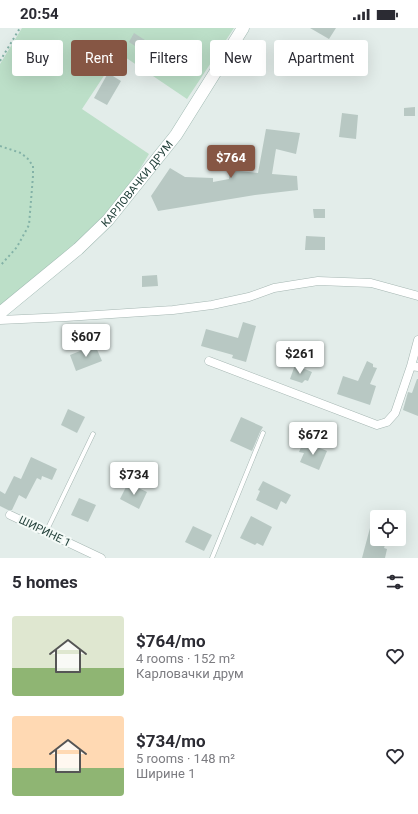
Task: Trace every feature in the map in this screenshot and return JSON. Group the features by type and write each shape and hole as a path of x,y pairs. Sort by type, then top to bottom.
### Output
{"main road":[{"name":"КАРЛОВАЧКИ ДРУМ","path":"0,313 78,249 121,205 176,136 243,28"}],"street":[{"path":"0,320 74,317 173,310 212,305 274,288 318,280 371,283 418,296"},
{"path":"209,361 377,425 387,422 395,413 414,367 418,340"},
{"name":"ШИРИНЕ 1","path":"10,515 101,558"}],"lane":[{"path":"212,558 263,433"},
{"path":"46,532 93,434"}],"path":[{"path":"0,60 20,28"},
{"path":"0,146 21,153 28,158 32,166 33,176 29,226 17,247 0,266"}],"green space":[{"path":"22,28 234,28 226,40 210,40 210,64 187,99 153,76 202,76 202,40 135,40 135,64 127,58 127,40 71,40 71,76 104,76 82,109 149,154 124,192 107,212 78,241 32,281 0,306 0,64 12,44 12,76 63,76 63,40 15,40"}],"building":[{"path":"310,28 336,28 329,39"},
{"path":"134,33 145,40 135,40 135,46 129,42"},
{"path":"106,76 113,76 121,81 107,105 94,98"},
{"path":"415,107 415,116 404,116 404,108"},
{"path":"342,113 358,115 356,139 339,137"},
{"path":"266,129 300,133 296,154 276,149 272,174 297,176 298,190 255,195 158,211 151,196 170,168 185,177 213,178 213,182 229,179 229,170 258,173"},
{"path":"313,209 325,209 325,218 314,218"},
{"path":"306,236 325,237 325,250 305,250"},
{"path":"157,275 158,286 142,287 142,276"},
{"path":"243,322 256,326 246,362 232,358 233,355 201,346 206,329 238,338"},
{"path":"95,345 102,361 76,371 70,355"},
{"path":"367,361 373,364 373,367 377,368 370,384 376,386 370,405 337,394 343,376 358,381"},
{"path":"295,365 312,372 308,381 305,380 302,383 290,379"},
{"path":"417,379 418,416 403,410 408,392 412,393"},
{"path":"68,409 85,417 77,433 61,425"},
{"path":"241,417 263,427 252,451 230,441"},
{"path":"303,443 307,445 308,443 327,451 319,470 300,462 304,453 299,452"},
{"path":"31,457 57,469 52,480 42,476 41,480 37,478 26,499 19,495 12,510 8,510 0,506 0,491 5,494 14,476 21,479"},
{"path":"263,481 291,495 286,504 281,501 277,510 256,500 260,491 258,490"},
{"path":"128,483 147,492 139,509 120,499"},
{"path":"79,498 96,505 88,522 71,515"},
{"path":"251,516 272,527 263,546 257,543 255,545 240,538"},
{"path":"193,526 212,535 204,551 185,542"},
{"path":"370,528 370,546 385,546 384,548 387,549 385,558 362,558"}]}
